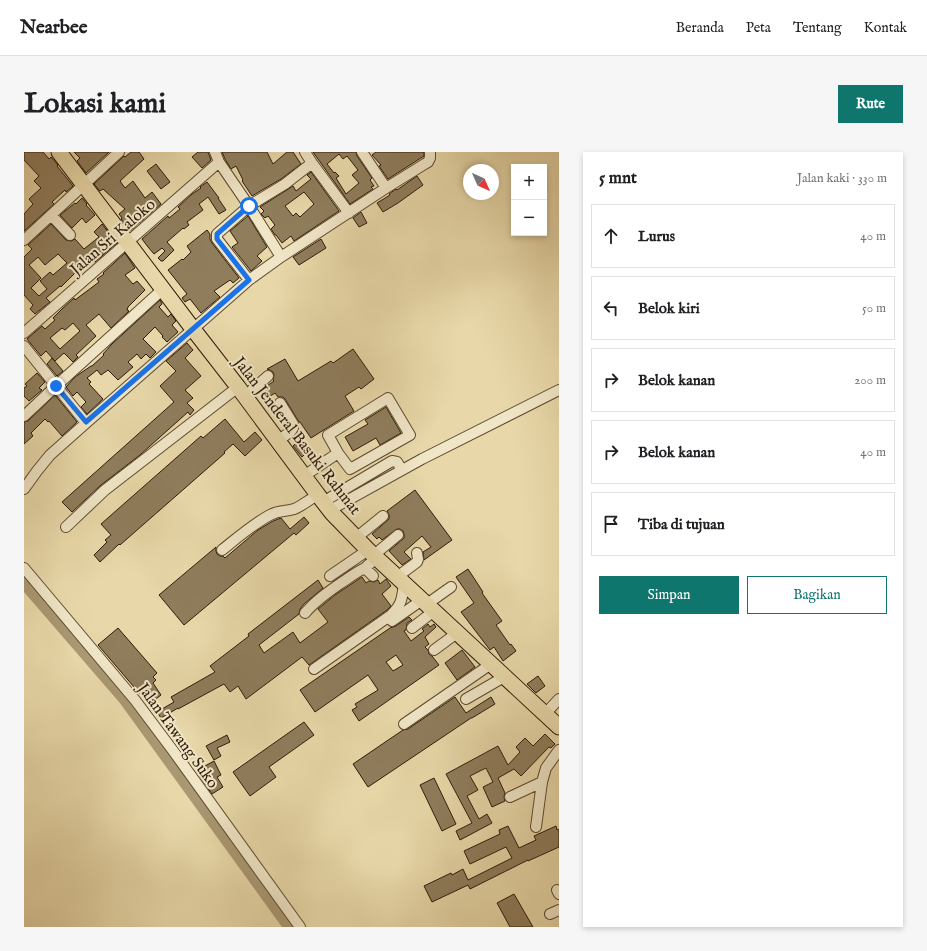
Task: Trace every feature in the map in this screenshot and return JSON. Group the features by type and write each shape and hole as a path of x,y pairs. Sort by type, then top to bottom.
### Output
{"highway":[{"name":"Jalan Jenderal Basuki Rahmat","path":"59,152 324,502 356,538 559,727"}],"street":[{"path":"24,240 120,152"},
{"path":"215,152 219,162 281,257"},
{"path":"305,152 349,213"},
{"path":"362,152 386,188"},
{"path":"24,489 50,456 86,422 249,280 281,257 428,162 430,152"},
{"name":"Jalan Sri Kaloko","path":"24,333 219,162"},
{"path":"249,280 217,239 217,234 249,206 285,184 312,163"},
{"path":"51,215 70,236"},
{"path":"24,416 163,289"},
{"path":"24,346 86,422"},
{"path":"66,527 106,490 242,392 268,376"},
{"path":"222,550 269,515 278,511 294,509 310,499 324,502 346,501 422,459 559,390"},
{"path":"388,398 410,435 350,469 338,453 328,435 388,398"},
{"path":"278,441 293,428 280,403"},
{"path":"304,476 338,453"},
{"path":"324,502 392,461 396,462 402,470"},
{"path":"372,473 378,483"},
{"path":"357,482 363,492"},
{"path":"340,492 346,501"},
{"path":"356,538 383,516"},
{"path":"330,576 373,554 398,535"},
{"path":"314,669 391,616 401,602 400,580 417,562 417,553"},
{"path":"304,613 333,589 365,568 373,554"},
{"name":"Jalan Tawang Suko","path":"24,568 135,700 300,927"},
{"path":"365,568 373,576"},
{"path":"327,668 428,605 451,586"},
{"path":"412,628 428,605"},
{"path":"434,650 457,633"},
{"path":"404,724 491,664"},
{"path":"466,699 504,677"},
{"path":"545,714 559,699"},
{"path":"536,827 542,782 546,768 559,750"},
{"path":"510,796 542,782"}],"building":[{"path":"24,152 43,152 49,159 51,157 73,186 66,192 65,190 52,202 54,204 24,231 24,214 33,204 29,199 41,188 34,181 39,176 24,160"},
{"path":"74,152 109,152 86,173 77,161 80,158"},
{"path":"131,152 139,152 144,159 120,181 125,188 133,181 145,198 152,192 161,204 130,231 119,214 125,209 103,189 100,191 94,184 124,156 125,157"},
{"path":"198,152 208,152 211,160 202,168 192,157"},
{"path":"222,152 267,152 273,164 287,152 293,152 301,164 281,179 252,196 242,181 243,180 236,166 231,169"},
{"path":"313,152 356,152 357,156 372,178 370,180 374,186 371,187 373,189 350,204","holes":["339,154 343,159 347,156 358,170 352,175 359,183 346,194 336,178 339,176 335,172 334,173 327,164"]},
{"path":"376,152 424,152 424,156 388,179 379,166 381,165 372,155"},
{"path":"156,164 170,182 161,189 147,171"},
{"path":"311,172 339,211 294,241 291,236 282,243 271,229 275,225 268,216 265,218 261,214 264,211 260,207 293,186 296,191 311,179 307,175","holes":["304,192 314,204 300,217 296,213 293,216 285,206"]},
{"path":"417,176 423,185 383,212 377,203"},
{"path":"207,182 226,210 219,214 208,197 199,204 203,210 187,222 189,225 184,229 183,228 167,242 174,250 163,261 161,261 158,258 165,251 162,248 154,254 142,239 168,216 169,218 180,209 178,207"},
{"path":"82,198 95,215 86,223 82,218 72,228 60,215"},
{"path":"361,212 367,223 359,227 353,218"},
{"path":"248,216 267,247 257,256 262,261 251,271 232,247 238,243 230,231"},
{"path":"51,224 66,240 71,241 75,239 84,249 99,237 94,232 102,224 117,243 95,262 92,260 83,269 81,267 61,287 60,286 46,298 50,302 35,314 30,309 33,305 24,295 24,257 32,249 28,245","holes":["58,254 67,263 53,275 50,272 40,281 47,289 39,296 31,288 41,278 29,265 38,257 45,265"]},
{"path":"207,230 210,234 212,243 239,278 233,283 230,280 214,291 220,297 201,313 190,299 185,302 182,298 187,294 168,270 182,259 183,260 191,252 187,246"},
{"path":"321,239 326,248 299,265 293,257"},
{"path":"125,253 135,268 125,275 133,284 137,281 145,290 128,307 127,310 129,311 111,328 99,314 86,325 96,336 76,355 78,357 73,362 64,353 55,361 46,351 41,356 27,339 42,326 45,329 55,320 53,318 74,298 75,300 99,282 97,279 104,274 103,273","holes":["73,323 80,331 60,349 50,338 62,328 65,330"]},
{"path":"160,300 162,304 159,307 168,317 171,314 176,321 172,325 178,332 167,342 155,327 143,339 156,352 150,358 146,354 141,359 137,354 128,362 133,367 118,380 108,370 101,375 97,370 87,378 91,382 89,384 103,399 87,414 81,407 86,402 77,392 73,396 66,387 75,377 92,366 104,355 103,354 112,344"},
{"path":"187,343 193,350 185,358 201,376 185,390 193,398 187,403 194,410 190,415 188,412 140,455 101,485 72,512 62,502 174,402 160,386 176,371 166,361"},
{"path":"353,349 374,379 361,389 359,387 345,396 354,411 311,438 283,397 278,397 275,393 266,399 261,390 274,381 273,372 267,369 285,359 298,381 331,361 333,363"},
{"path":"52,358 63,371 57,376 47,364"},
{"path":"37,373 45,382 39,388 42,390 29,401 24,396 24,388 27,386 25,384"},
{"path":"55,395 77,422 62,436 49,421 48,422 45,419 31,433 33,436 24,444 24,422 28,421"},
{"path":"386,407 401,433 380,445 376,438 353,451 345,437 368,424 365,420"},
{"path":"225,419 244,442 255,432 262,440 245,456 233,444 224,452 225,453 100,562 94,555 107,542 105,540 111,535 101,524 201,436 203,438"},
{"path":"298,441 307,452 302,457 293,446"},
{"path":"415,490 452,540 424,560 423,552 431,547 422,536 404,552 411,559 402,565 389,551 404,538 403,531 397,529 382,540 379,537 377,539 372,534 389,519 387,511"},
{"path":"304,517 309,523 296,535 294,533 184,625 159,595 216,547 217,554 225,558 258,530 273,521 281,518 290,529"},
{"path":"468,569 483,592 482,593 502,621 496,625 516,651 503,661 494,647 490,650 461,612 474,603 456,577"},
{"path":"362,577 366,583 369,581 374,582 378,580 380,584 386,579 391,586 382,594 391,606 309,665 302,657 246,699 238,686 230,692 224,684 161,718 157,712 174,702 171,697 215,672 210,666 249,636 248,634 318,580 323,588 304,604 300,609 299,614 259,645 264,653 293,632 300,643 328,622 318,609 335,595"},
{"path":"409,617 412,620 407,623 406,630 404,631 411,641 424,631 422,629 428,624 430,627 434,624 436,627 425,637 429,644 425,647 439,665 359,721 352,710 357,707 355,704 378,690 368,675 315,712 300,690 390,628 396,626","holes":["396,655 403,665 393,671 386,662"]},
{"path":"118,628 157,673 153,677 156,680 153,683 161,695 152,702 144,691 140,694 98,645"},
{"path":"462,650 475,667 457,680 445,663"},
{"path":"538,676 545,686 536,693 527,684"},
{"path":"455,697 466,713 491,697 495,704 471,718 368,787 353,764"},
{"path":"304,722 314,735 269,767 276,777 250,796 233,772"},
{"path":"545,734 555,744 551,748 549,747 521,776 514,769 498,778 505,793 505,801 492,807 483,787 493,782 486,768 470,776 478,790 467,796 479,819 487,814 492,823 460,840 456,831 472,823 446,774 498,746 508,765 520,752 516,747 525,738 533,746"},
{"path":"227,735 230,742 217,748 221,756 214,760 206,746"},
{"path":"214,761 221,775 217,777 223,787 212,794 196,771"},
{"path":"434,778 456,824 442,831 420,785"},
{"path":"508,826 519,848 536,840 534,836 556,826 557,830 559,829 559,847 528,860 470,889 468,885 432,902 424,886 463,869 468,880 512,858 506,847 470,864 464,851 500,834 499,830"},
{"path":"514,894 533,927 510,927 497,903"}],"waterway":[{"path":"24,582 125,699 290,927"}],"route":[{"path":"56,386 86,422 249,280 217,239 217,234 249,206"}]}
